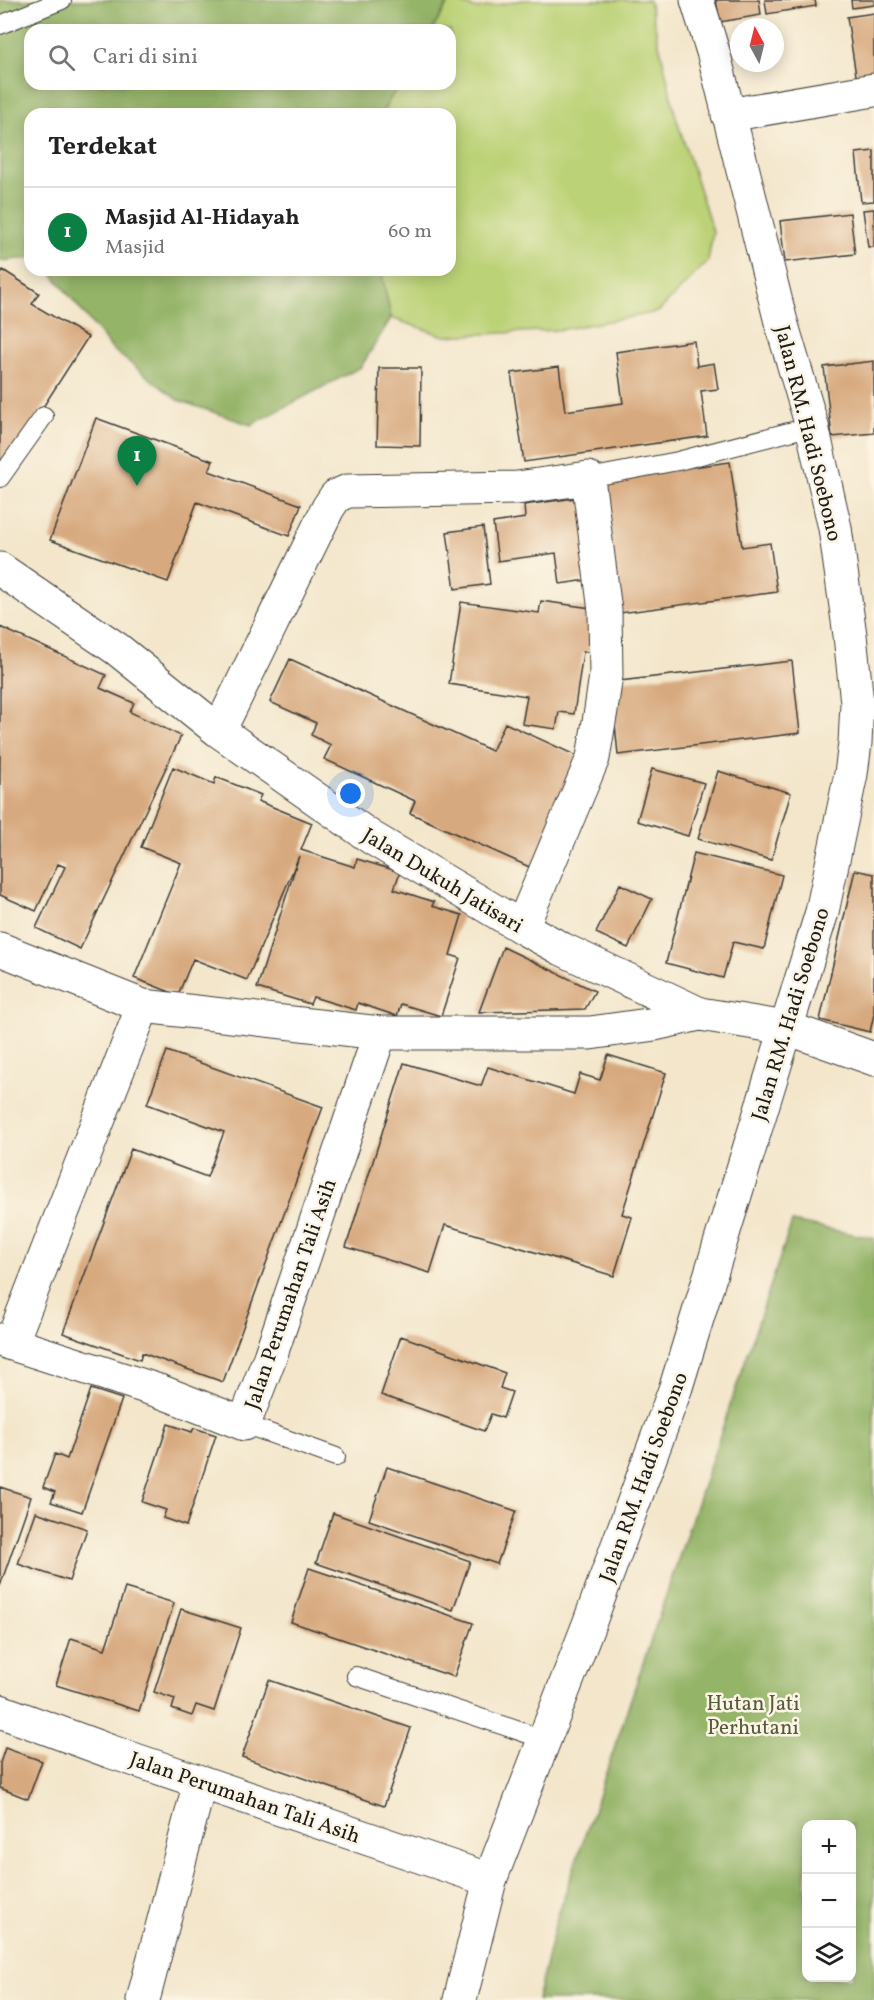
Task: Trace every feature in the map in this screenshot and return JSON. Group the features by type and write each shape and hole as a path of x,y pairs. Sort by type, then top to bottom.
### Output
{"street":[{"name":"Jalan RM. Hadi Soebono","path":"460,2000 490,1880 589,1624 676,1387 822,912 851,774 855,743 857,703 835,528 812,426 781,322 714,55 697,0"},
{"path":"728,115 874,90"},
{"path":"219,731 328,508 336,496 348,491 517,488 588,478 605,611 606,675 601,710 593,758 522,927"},
{"name":"Jalan Dukuh Jatisari","path":"0,569 117,650 219,731 372,838 522,927 562,949 700,1014 787,1028 874,1059"},
{"name":"Jalan Dukuh Jatisari","path":"0,949 143,1006 380,1033 590,1033 655,1024 700,1014"},
{"name":"Jalan Perumahan Tali Asih","path":"143,1006 5,1342 162,1392 244,1424 380,1033"},
{"name":"Jalan Perumahan Tali Asih","path":"0,1711 200,1782 490,1880"},
{"path":"143,2000 200,1782"}],"lane":[{"path":"0,25 62,0"},
{"path":"0,478 44,416"},
{"path":"588,478 687,459 812,426"},
{"path":"244,1424 336,1457"},
{"path":"356,1676 543,1739"}],"green space":[{"path":"0,0 450,0 436,24 24,24 24,90 395,90 385,108 24,108 24,259 0,261"},
{"path":"450,0 477,9 522,0 649,0 676,117 713,232 708,261 658,312 559,330 444,336 391,318 382,276 456,276 456,108 385,108 395,90 456,90 456,24 436,24"},
{"path":"54,276 382,276 391,318 361,367 251,425 178,400 112,349"},
{"name":"Hutan Jati Perhutani","path":"792,1222 874,1238 874,2000 537,2000 556,1921"}],"building":[{"path":"716,0 759,0 761,15 730,18 730,20 720,22"},
{"path":"765,0 815,0 816,6 767,14"},
{"path":"851,0 874,0 874,5 852,8"},
{"path":"874,13 874,79 857,82 847,17"},
{"path":"874,151 874,201 861,202 856,153"},
{"path":"874,209 874,247 868,247 863,210"},
{"path":"850,213 855,254 785,262 780,221"},
{"path":"3,270 39,293 32,304 88,337 0,474 0,275"},
{"path":"694,341 697,366 714,363 718,389 701,391 707,436 524,462 511,373 559,367 565,411 623,403 616,352"},
{"path":"874,361 874,433 832,437 824,367"},
{"path":"379,368 421,368 420,446 377,445"},
{"path":"96,418 213,461 209,471 301,505 289,536 197,502 168,582 50,540"},
{"path":"730,462 742,547 770,543 777,592 613,614 595,480"},
{"path":"583,497 594,579 560,584 556,553 498,561 493,523 525,518 524,505"},
{"path":"483,527 490,584 455,589 447,532"},
{"path":"541,601 598,609 592,652 583,652 574,714 559,712 556,729 522,724 527,696 449,684 461,602 539,613"},
{"path":"0,627 106,675 100,688 134,703 130,712 181,736 80,949 36,928 65,867 58,864 36,911 0,895"},
{"path":"290,659 492,751 505,723 586,760 536,870 410,813 415,801 324,759 331,745 311,735 316,723 270,702"},
{"path":"792,661 800,733 618,755 611,682"},
{"path":"173,767 214,784 216,777 261,795 258,801 312,823 301,850 355,867 357,859 400,872 394,889 434,902 432,906 462,915 450,955 460,958 441,1016 401,1004 397,1016 358,1003 356,1010 313,997 310,1004 257,988 299,856 247,980 193,959 178,995 134,978 181,863 141,847"},
{"path":"652,769 704,783 688,836 637,821"},
{"path":"718,771 791,793 771,860 698,839"},
{"path":"694,853 782,875 764,949 733,942 723,978 666,963"},
{"path":"855,870 874,874 874,1014 870,1032 820,1020"},
{"path":"620,884 652,899 628,948 596,933"},
{"path":"503,947 595,991 585,1009 479,1012"},
{"path":"167,1051 323,1107 223,1382 142,1353 140,1360 63,1333 131,1149 207,1177 224,1132 147,1104"},
{"path":"608,1055 666,1073 622,1214 632,1217 614,1276 445,1225 430,1273 346,1247 404,1063 481,1086 488,1067 574,1094 580,1074 600,1080"},
{"path":"401,1336 505,1373 500,1388 512,1392 503,1418 491,1414 484,1431 381,1395"},
{"path":"91,1389 122,1399 82,1512 51,1502 55,1492 43,1487 55,1454 67,1459"},
{"path":"168,1424 192,1432 194,1428 216,1435 186,1526 163,1518 166,1510 142,1502"},
{"path":"387,1467 516,1511 497,1564 369,1520"},
{"path":"0,1487 31,1497 0,1586"},
{"path":"36,1512 87,1529 69,1581 18,1564"},
{"path":"333,1513 470,1561 453,1610 316,1563"},
{"path":"309,1568 473,1623 454,1677 291,1622"},
{"path":"125,1588 174,1603 139,1711 56,1685 71,1638 105,1649"},
{"path":"181,1609 241,1628 214,1711 196,1705 192,1716 172,1709 175,1699 154,1692"},
{"path":"269,1680 411,1728 384,1806 242,1757"},
{"path":"5,1748 42,1761 28,1799 0,1788 0,1763"}],"place":[{"name":"Masjid Al-Hidayah","path":"137,486"}]}
